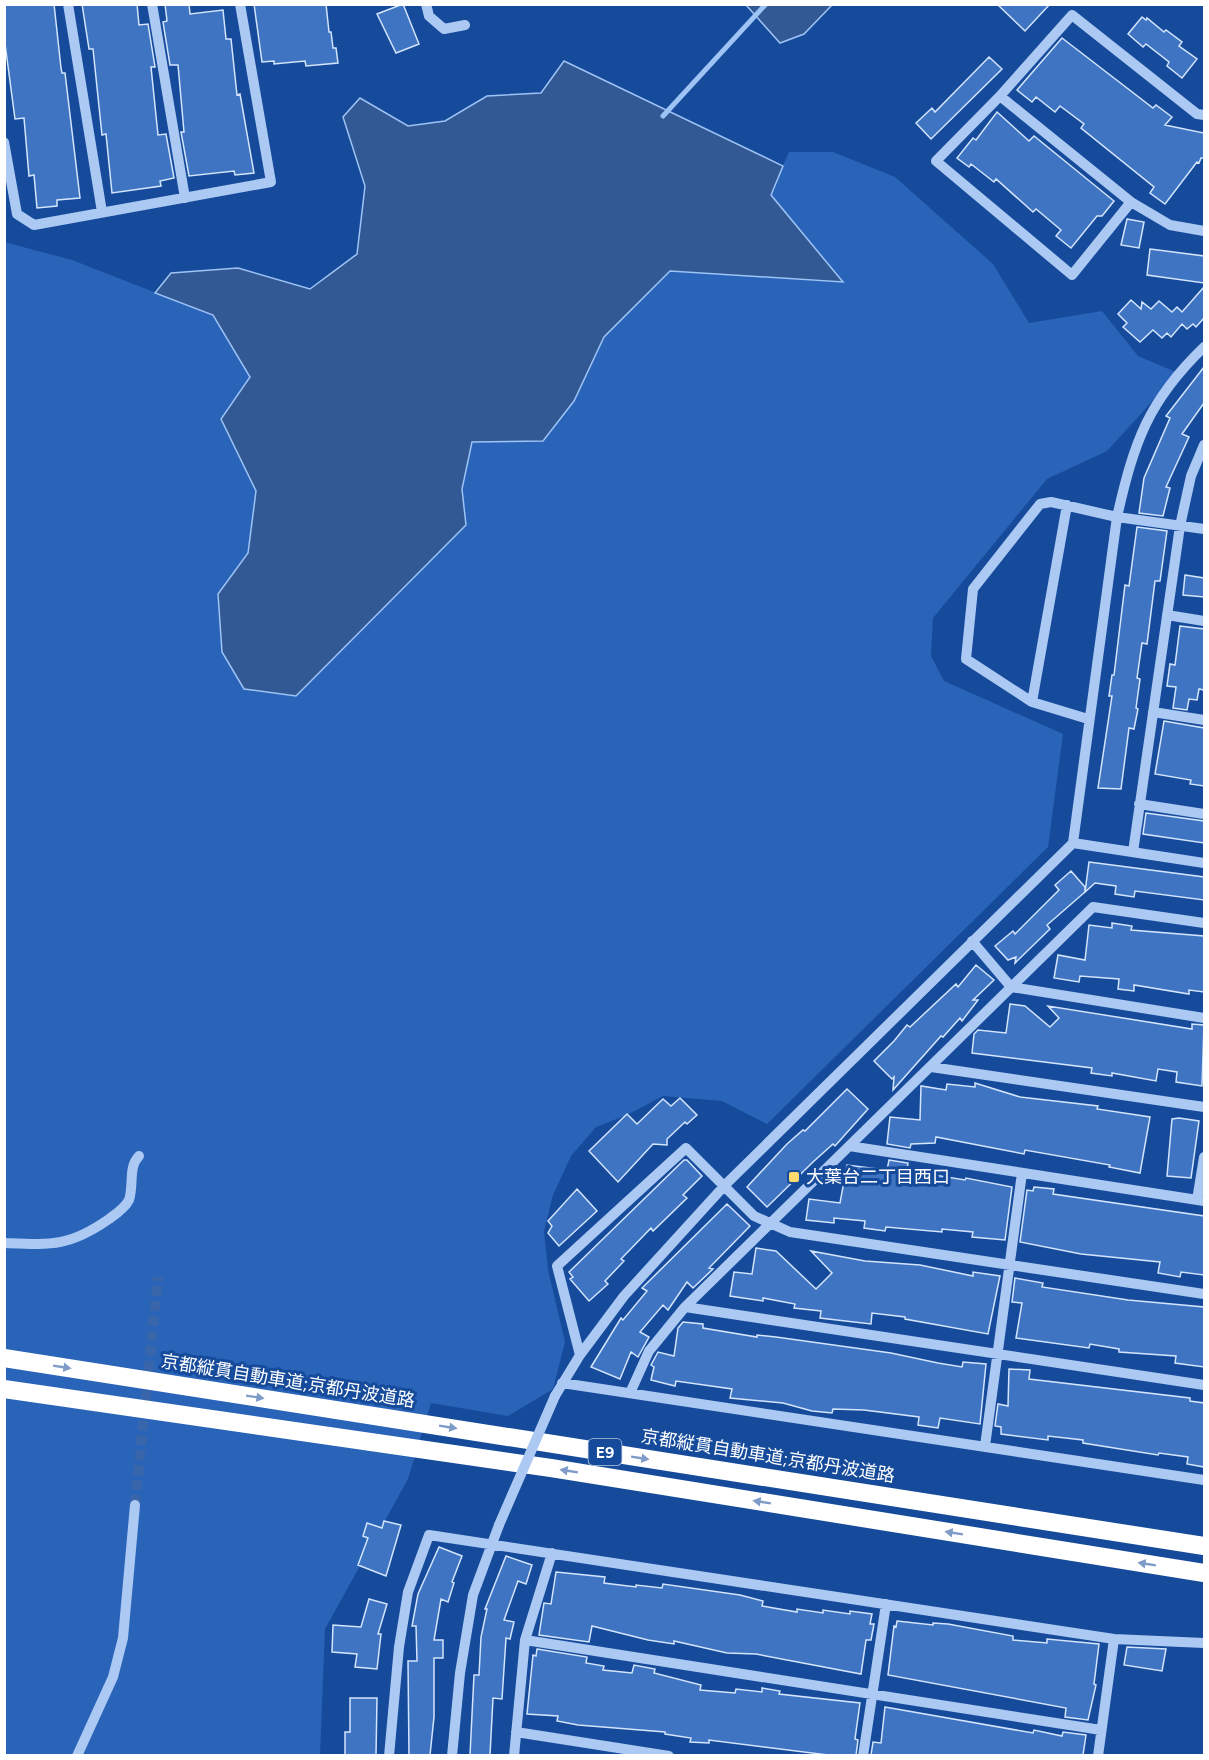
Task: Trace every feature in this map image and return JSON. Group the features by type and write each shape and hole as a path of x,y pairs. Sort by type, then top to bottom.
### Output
{"highway":[{"name":"京都縦貫自動車道;京都丹波道路","path":"4,1358 1204,1546"},
{"name":"E9","path":"4,1389 551,1468 1204,1573"}],"street":[{"path":"68,4 102,212"},
{"path":"152,4 185,198"},
{"path":"4,142 7,173 17,214 34,225 271,182 240,4"},
{"path":"426,4 429,16 444,29 465,25"},
{"path":"1131,202 1072,275 936,161 1000,96 1072,15 1197,114 1204,115"},
{"path":"1000,96 1131,202 1170,225 1204,231"},
{"path":"452,1755 460,1673 473,1595 499,1525 555,1396 580,1355 624,1296 726,1184 1073,843 1118,516 1134,447 1150,413 1176,374 1204,347"},
{"path":"1132,852 1180,526 1191,476 1204,445"},
{"path":"1089,719 1032,702 966,659 973,589 1040,504 1051,502 1118,516 1204,529"},
{"path":"1032,702 1066,505"},
{"path":"1167,615 1204,621"},
{"path":"1153,712 1204,720"},
{"path":"1139,804 1204,814"},
{"path":"1073,843 1204,863"},
{"path":"630,1393 649,1351 685,1307 1094,907 1204,923"},
{"path":"972,940 1011,987 1204,1018"},
{"path":"931,1067 1204,1107"},
{"path":"849,1146 1201,1201 1204,1157"},
{"path":"580,1355 557,1266 686,1148 726,1184 754,1216 790,1232 1204,1294"},
{"path":"4,1243 49,1244 73,1240 88,1233 119,1212 128,1200 134,1161 139,1156"},
{"path":"985,1446 1022,1173"},
{"path":"685,1307 1204,1385"},
{"path":"562,1383 1204,1480"},
{"path":"77,1755 103,1705 120,1648 135,1505"},
{"path":"389,1755 399,1647 408,1592 429,1534 1114,1638 1204,1642"},
{"path":"514,1755 525,1640 552,1553"},
{"path":"863,1755 886,1604"},
{"path":"1098,1755 1114,1638"},
{"path":"525,1640 872,1692 1101,1730"},
{"path":"516,1732 669,1755"}],"shaded area":[{"path":"746,5 832,5 804,34 780,43"},
{"path":"564,61 783,166 771,195 843,282 670,271 604,337 574,401 543,441 472,442 462,489 466,525 296,696 244,689 222,652 218,594 248,553 256,491 221,419 250,377 213,315 155,293 171,273 238,268 310,289 357,254 365,186 343,117 360,98 408,126 445,121 487,96 541,93"},
{"path":"789,152 833,152 895,177 993,264 1029,323 1102,311 1138,356 1178,373 1107,451 1047,479 933,618 931,656 944,681 1063,734 1048,847 767,1124 722,1101 663,1096 627,1115 596,1127 571,1156 553,1195 544,1231 548,1270 565,1342 553,1389 508,1416 431,1403 408,1479 325,1629 320,1755 5,1755 4,242 72,260 213,315 250,377 221,420 256,491 248,553 218,594 296,696 466,525 462,489 472,442 574,401 604,337 670,271 843,282 770,195"}],"building":[{"path":"4,4 54,4 80,198 57,200 57,206 37,208 34,175 29,176 24,118 15,119 4,36"},
{"path":"82,4 137,4 139,25 148,24 155,67 151,67 158,135 166,134 174,178 160,181 161,186 112,193 106,134 102,135 93,49 89,49"},
{"path":"165,4 189,4 190,14 223,10 226,39 231,39 237,95 240,94 254,173 235,175 234,171 189,176 181,132 184,132 178,65 170,65 163,22 167,21"},
{"path":"254,4 326,4 329,32 331,32 333,48 336,48 338,63 306,66 305,61 274,64 274,61 262,62"},
{"path":"403,4 419,44 396,53 377,14"},
{"path":"997,4 1050,4 1025,31"},
{"path":"1142,17 1146,20 1147,18 1164,32 1166,30 1182,42 1179,46 1197,59 1182,78 1167,66 1169,62 1146,44 1143,47 1128,34"},
{"path":"1062,38 1153,108 1156,105 1172,117 1165,125 1204,133 1204,158 1201,158 1199,163 1197,162 1165,204 1150,193 1154,187 1081,128 1084,124 1060,106 1055,112 1036,97 1032,102 1017,90"},
{"path":"989,57 1002,69 931,139 916,123 932,108 935,112"},
{"path":"997,112 1029,141 1034,136 1114,201 1102,216 1097,216 1071,248 1056,236 1061,230 1036,209 1033,212 996,179 994,182 971,164 969,167 957,158 973,138 976,140"},
{"path":"1127,219 1144,222 1139,248 1121,245"},
{"path":"1150,249 1204,256 1204,283 1147,275"},
{"path":"1204,287 1204,318 1196,327 1193,324 1187,329 1182,324 1171,337 1167,333 1162,338 1153,330 1140,342 1123,327 1127,323 1118,314 1131,300 1141,309 1142,302 1151,309 1159,301 1172,312 1177,307 1182,312"},
{"path":"1204,367 1204,403 1182,434 1189,437 1166,487 1170,488 1163,516 1139,513 1144,478 1170,418 1166,416"},
{"path":"1137,527 1167,531 1160,581 1155,581 1147,644 1142,643 1137,678 1140,679 1136,708 1138,709 1134,729 1129,728 1121,789 1098,788 1125,585 1129,586"},
{"path":"1185,575 1204,578 1204,597 1183,595"},
{"path":"1180,626 1204,629 1204,690 1199,689 1197,700 1189,699 1187,710 1173,708 1176,687 1167,686 1170,664 1175,665"},
{"path":"1164,721 1204,728 1204,786 1190,784 1191,780 1155,774"},
{"path":"1146,813 1204,821 1204,843 1143,834"},
{"path":"1089,862 1204,877 1204,900 1135,891 1134,897 1115,894 1116,886 1095,883 1085,892"},
{"path":"1071,871 1085,887 1085,892 1047,925 1050,929 1015,963 1016,957 1008,960 995,946 1013,931 1015,934 1059,890 1055,885"},
{"path":"1112,923 1132,926 1131,930 1204,936 1204,992 1189,990 1189,994 1134,985 1134,991 1118,989 1119,979 1080,976 1079,982 1054,978 1058,955 1085,960 1089,925 1112,928"},
{"path":"976,965 994,980 973,1000 978,1000 962,1021 960,1018 943,1037 941,1036 893,1090 894,1077 892,1079 874,1061 907,1025 910,1027 956,984 958,987"},
{"path":"1010,1004 1025,1006 1050,1027 1059,1018 1048,1006 1192,1029 1192,1024 1204,1025 1202,1086 1176,1082 1177,1072 1158,1069 1156,1081 1112,1073 1112,1076 1091,1073 1092,1068 972,1053 974,1034 978,1030 1006,1033"},
{"path":"975,1083 1020,1097 1098,1106 1097,1109 1150,1117 1140,1173 1109,1167 1110,1165 1025,1150 1024,1154 936,1137 935,1143 911,1144 910,1148 887,1144 890,1117 920,1120 921,1086 946,1090 947,1084 975,1087"},
{"path":"847,1089 868,1109 835,1146 833,1144 767,1207 747,1187 787,1144 803,1130 805,1131"},
{"path":"680,1098 697,1115 687,1124 685,1122 667,1139 667,1145 653,1144 618,1182 589,1151 627,1114 637,1124 663,1099 671,1106"},
{"path":"1172,1119 1199,1121 1191,1178 1167,1176"},
{"path":"684,1160 687,1160 702,1176 683,1195 687,1198 653,1231 651,1228 621,1259 624,1261 605,1281 608,1284 589,1301 570,1279 573,1277 569,1272"},
{"path":"889,1160 908,1163 907,1169 935,1173 934,1175 965,1180 966,1178 1012,1187 1005,1240 972,1237 973,1232 942,1229 942,1232 886,1227 885,1231 864,1228 865,1221 834,1218 834,1223 806,1220 809,1199 840,1203 847,1165 887,1170"},
{"path":"1034,1187 1054,1189 1053,1194 1204,1216 1204,1275 1181,1272 1180,1277 1158,1273 1160,1262 1081,1254 1020,1242 1027,1190 1033,1191"},
{"path":"577,1189 597,1211 559,1246 548,1233 552,1226 548,1221"},
{"path":"727,1204 750,1226 709,1268 713,1269 693,1288 687,1282 668,1310 663,1305 640,1332 649,1337 638,1357 631,1352 620,1379 591,1367 621,1318 623,1320 647,1291 642,1288"},
{"path":"756,1248 776,1251 816,1289 832,1273 811,1251 865,1261 920,1265 973,1276 973,1272 1000,1276 988,1334 905,1319 905,1317 872,1313 871,1324 820,1318 821,1311 794,1308 795,1304 763,1298 763,1301 730,1296 734,1272 752,1274"},
{"path":"1015,1278 1043,1283 1042,1287 1128,1300 1204,1307 1204,1367 1175,1363 1176,1356 1119,1352 1119,1349 1090,1344 1089,1348 1016,1338 1022,1303 1012,1302"},
{"path":"683,1322 703,1324 703,1328 757,1337 757,1335 776,1337 891,1353 962,1367 963,1362 986,1364 980,1424 940,1418 938,1428 918,1425 919,1417 864,1410 833,1409 832,1413 812,1411 783,1403 730,1398 732,1389 676,1381 675,1386 651,1380 654,1367 651,1365 658,1352 674,1356 678,1328"},
{"path":"1009,1369 1030,1370 1029,1379 1190,1398 1190,1401 1204,1403 1204,1467 1187,1464 1188,1457 1159,1453 1158,1455 1083,1443 1083,1440 1048,1436 1048,1440 1001,1434 1001,1427 995,1426 998,1404 1008,1406"},
{"path":"384,1521 401,1525 386,1576 358,1565 368,1538 363,1536 367,1523 382,1528"},
{"path":"439,1547 462,1556 452,1582 454,1583 448,1602 441,1599 434,1640 443,1640 443,1658 434,1658 434,1717 430,1755 409,1755 408,1661 417,1661 416,1626 412,1626 418,1594"},
{"path":"506,1556 532,1565 526,1584 518,1581 504,1620 514,1622 510,1639 506,1638 502,1699 493,1698 490,1755 470,1755 474,1675 479,1675 481,1637 487,1609 485,1609"},
{"path":"556,1572 605,1577 604,1583 636,1587 636,1585 662,1588 663,1584 740,1595 763,1601 762,1606 797,1612 797,1609 823,1613 823,1610 872,1614 870,1624 874,1624 871,1640 866,1640 861,1674 756,1654 727,1653 674,1641 674,1644 648,1640 592,1626 589,1642 539,1635 544,1603 551,1604"},
{"path":"369,1599 387,1604 378,1634 381,1634 377,1669 355,1667 357,1654 332,1652 333,1625 361,1627"},
{"path":"897,1621 933,1625 933,1623 948,1624 1013,1636 1013,1640 1047,1643 1047,1639 1099,1644 1094,1684 1096,1685 1088,1720 1065,1717 1066,1708 888,1675 894,1626 896,1627"},
{"path":"1127,1647 1166,1649 1162,1671 1124,1665"},
{"path":"537,1649 587,1657 586,1663 604,1666 603,1670 632,1673 634,1665 655,1669 654,1673 701,1685 700,1690 735,1693 736,1689 762,1692 762,1688 780,1691 779,1694 860,1703 855,1739 858,1740 856,1755 828,1755 709,1740 709,1743 690,1742 691,1738 665,1734 665,1732 578,1725 557,1721 558,1716 527,1714 533,1655 536,1656"},
{"path":"350,1698 377,1698 376,1755 345,1755 345,1732 350,1732"},
{"path":"885,1707 1033,1733 1034,1730 1062,1736 1063,1732 1086,1735 1083,1755 871,1755 873,1742 881,1743"}],"waterway":[{"path":"663,116 766,4"}],"tunnel":[{"path":"135,1505 158,1277"}],"place":[{"name":"大葉台二丁目西口","path":"794,1177"}]}
